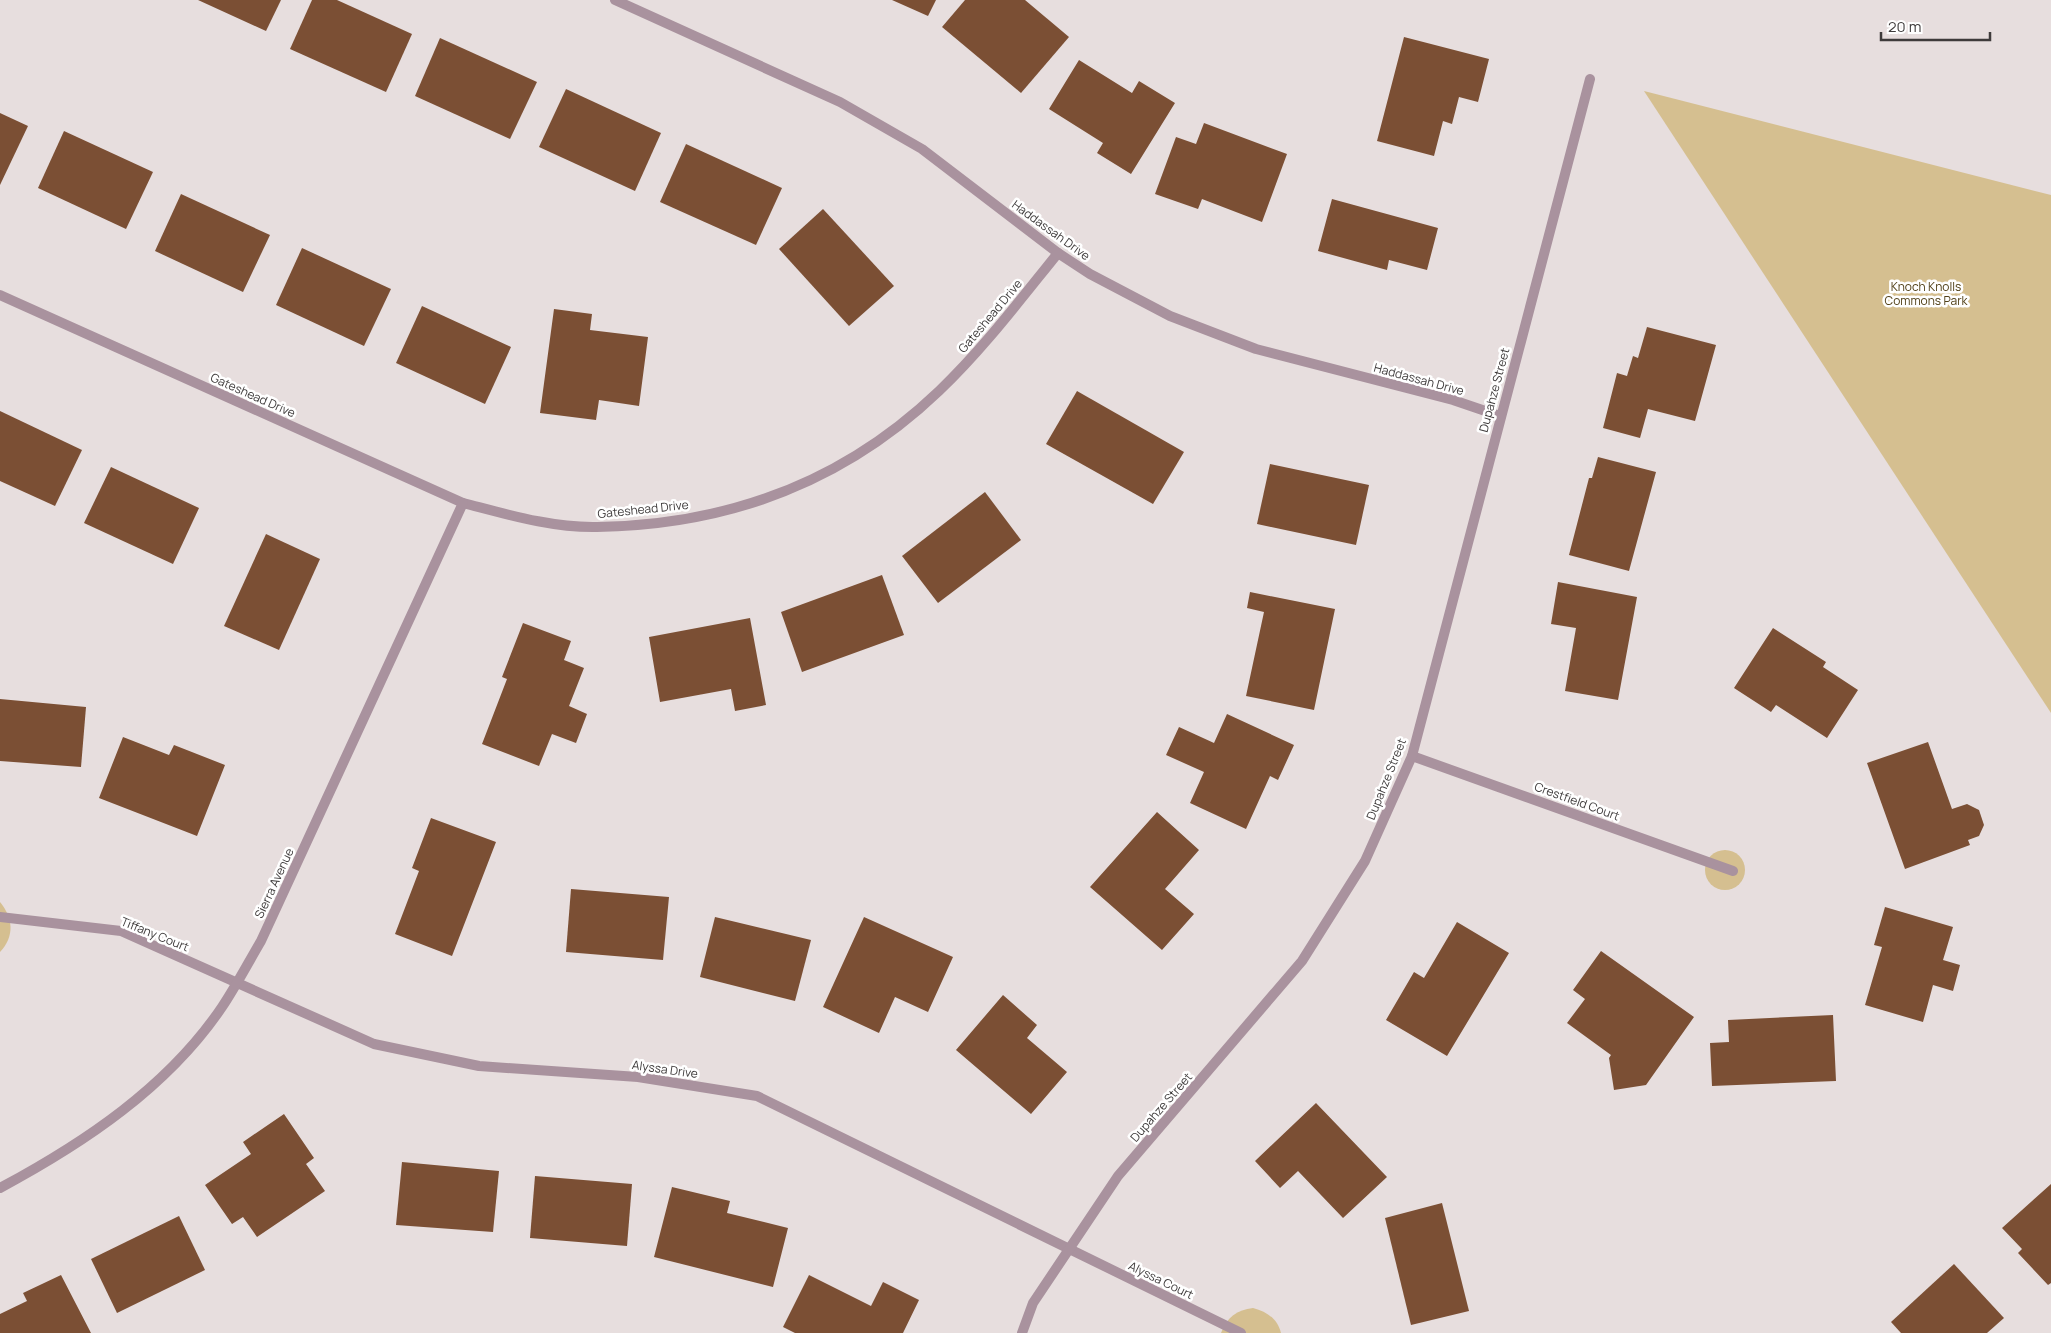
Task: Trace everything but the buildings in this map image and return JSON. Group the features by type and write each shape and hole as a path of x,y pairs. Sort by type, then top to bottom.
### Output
{"street":[{"name":"Haddassah Drive","path":"615,0 840,102 922,149 1058,253 1090,274 1170,316 1256,349 1452,400 1500,416"},
{"name":"Dupahze Street","path":"1022,1333 1033,1303 1118,1176 1302,961 1365,860 1412,756 1590,79"},
{"name":"Gateshead Drive","path":"0,295 463,503 529,520 595,527 668,521 714,513 774,497 827,473 882,438 938,392 976,353 1058,253"},
{"name":"Sierra Avenue","path":"0,1188 55,1159 139,1098 199,1036 223,1006 261,941 463,503"},
{"name":"Crestfield Court","path":"1412,756 1733,871"},
{"name":"Tiffany Court","path":"0,917 121,931 237,981"},
{"name":"Alyssa Drive","path":"237,981 374,1044 478,1066 638,1077 757,1096 1069,1249"},
{"name":"Alyssa Court","path":"1069,1249 1241,1333"}],"green space":[{"name":"Knoch Knolls Commons Park","path":"1644,91 2051,195 2051,713"},
{"path":"1725,850 1739,856 1745,870 1739,884 1725,890 1711,884 1705,870 1711,856"},
{"path":"0,902 8,914 10,933 5,946 0,952"},
{"path":"1253,1308 1271,1316 1277,1323 1281,1333 1221,1333 1233,1315 1242,1310"}]}
